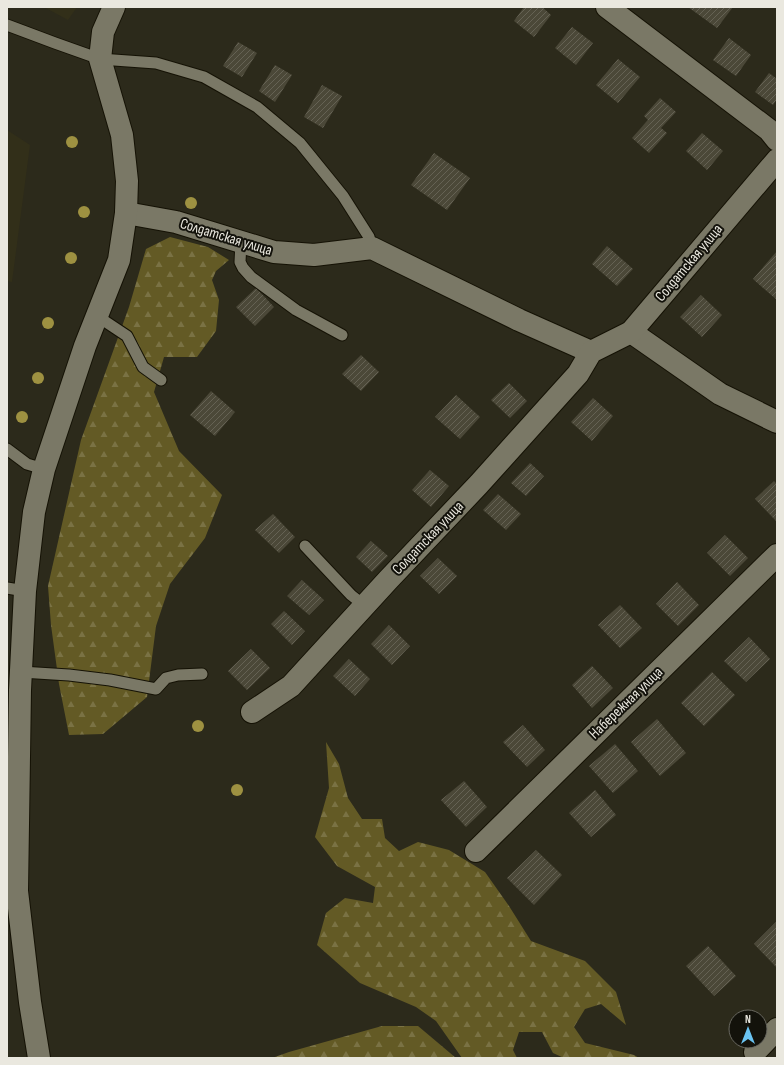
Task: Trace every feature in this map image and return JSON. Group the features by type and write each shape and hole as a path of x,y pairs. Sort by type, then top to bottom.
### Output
{"street":[{"path":"39,1058 12,891 21,672 16,590 44,469 97,316 119,260 126,213 127,181 122,135 100,59 103,32 114,7"},
{"path":"607,7 769,130 777,140"},
{"name":"Солдатская улица","path":"252,712 291,686 364,606 480,484 578,374 591,352 631,332 777,160"},
{"name":"Солдатская улица","path":"126,213 176,222 274,252 314,255 372,248"},
{"path":"372,248 519,320 591,352"},
{"path":"631,332 720,394 777,422"},
{"name":"Набережная улица","path":"476,851 777,555"},
{"path":"755,1052 777,1030"}],"lane":[{"path":"7,25 55,44 100,59 156,63 204,77 257,107 300,143 305,149 343,196 369,237 372,248"},
{"path":"241,242 240,262 251,277 296,310 342,335"},
{"path":"97,316 127,336 143,368 161,380"},
{"path":"7,450 27,464 44,469"},
{"path":"305,546 351,595 364,606"},
{"path":"21,672 69,675 110,680 156,689 166,678 178,675 202,674"}],"shaded area":[{"path":"44,7 77,7 68,20"},
{"path":"7,130 30,145 12,282 7,281"}],"green space":[{"path":"170,237 208,247 229,260 216,271 212,280 219,300 216,331 197,357 164,357 154,392 179,451 222,495 205,538 170,584 156,626 147,697 103,734 69,735 59,684 51,625 48,586 81,440 129,307 146,249"},
{"path":"326,742 339,764 348,798 362,819 382,819 385,838 399,851 418,842 449,850 485,872 531,941 585,961 616,992 626,1025 601,1004 585,1009 574,1027 585,1043 634,1055 639,1058 564,1058 553,1053 542,1032 519,1032 513,1050 517,1058 462,1058 436,1021 416,1007 360,983 317,945 326,913 345,898 373,903 375,887 337,866 315,837 329,788"},
{"path":"382,1026 418,1026 456,1058 272,1058 289,1052"}],"building":[{"path":"524,7 542,7 551,15 534,37 514,21"},
{"path":"688,7 733,7 717,28"},
{"path":"572,27 593,43 576,65 555,48"},
{"path":"729,38 751,55 736,76 713,60"},
{"path":"238,42 257,53 242,77 223,66"},
{"path":"618,59 640,77 618,103 596,85"},
{"path":"275,65 292,75 275,102 259,91"},
{"path":"769,73 777,79 777,99 773,105 755,92"},
{"path":"322,85 342,96 323,128 304,117"},
{"path":"660,98 676,112 661,128 667,133 649,153 632,138 648,120 644,116"},
{"path":"702,133 723,151 707,170 686,151"},
{"path":"434,153 470,178 447,210 411,185"},
{"path":"607,246 633,269 617,286 592,264"},
{"path":"777,251 777,300 753,279"},
{"path":"256,288 274,307 255,326 236,307"},
{"path":"701,295 722,315 702,337 680,317"},
{"path":"361,355 379,372 361,391 342,374"},
{"path":"509,383 527,401 510,418 491,400"},
{"path":"211,391 235,412 215,436 190,415"},
{"path":"456,395 480,417 460,439 435,417"},
{"path":"593,398 613,416 592,441 571,422"},
{"path":"530,463 544,476 526,496 511,483"},
{"path":"430,470 449,486 431,507 412,490"},
{"path":"774,481 777,484 777,522 755,499"},
{"path":"498,494 521,514 506,530 483,510"},
{"path":"273,514 295,537 279,553 255,530"},
{"path":"725,535 748,558 730,576 707,553"},
{"path":"371,541 388,556 372,572 356,557"},
{"path":"438,558 457,576 439,594 420,576"},
{"path":"302,580 324,600 309,615 287,596"},
{"path":"677,582 699,605 678,626 656,604"},
{"path":"620,605 642,628 620,648 598,625"},
{"path":"284,611 305,631 292,645 271,624"},
{"path":"389,625 410,646 392,665 371,644"},
{"path":"749,637 770,659 746,682 724,661"},
{"path":"251,649 270,668 247,690 228,671"},
{"path":"349,659 370,679 355,696 333,676"},
{"path":"592,666 613,688 592,708 572,685"},
{"path":"712,672 735,695 704,726 681,703"},
{"path":"657,719 686,753 660,776 631,742"},
{"path":"523,725 545,750 527,767 503,742"},
{"path":"615,744 638,771 613,793 589,766"},
{"path":"464,781 487,807 466,827 441,800"},
{"path":"595,790 616,815 591,837 569,813"},
{"path":"536,850 562,875 534,905 507,878"},
{"path":"777,921 777,968 754,944"},
{"path":"708,946 736,976 714,996 686,966"}]}
